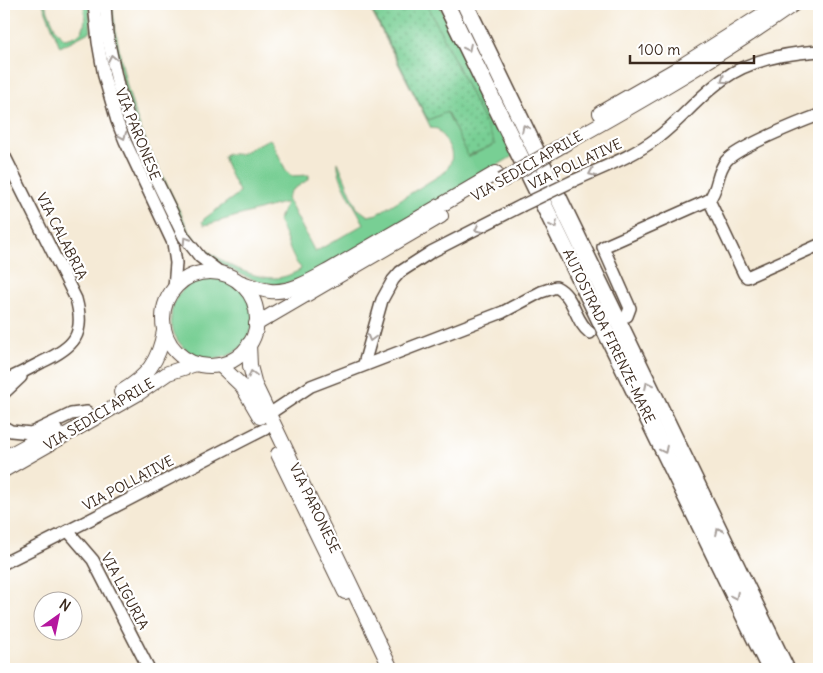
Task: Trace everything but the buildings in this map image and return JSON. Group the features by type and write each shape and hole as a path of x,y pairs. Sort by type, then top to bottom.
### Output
{"highway":[{"name":"AUTOSTRADA FIRENZE-MARE","path":"446,4 770,669"},
{"name":"AUTOSTRADA FIRENZE-MARE","path":"465,4 786,669"}],"main road":[{"name":"VIA SEDICI APRILE","path":"256,324 676,70 778,4"},
{"name":"VIA SEDICI APRILE","path":"560,141 681,78 750,35 794,4"},
{"name":"VIA SEDICI APRILE","path":"4,458 87,412 142,378 155,361 162,347 164,308 174,288 186,278 200,272 221,273 239,282 270,291 288,289 303,284 330,270 498,177"},
{"name":"VIA SEDICI APRILE","path":"4,470 139,393 168,373 196,364 211,366 233,360 249,344 256,324 256,309 253,300 239,282"},
{"path":"164,330 172,347 179,354 196,364"},
{"name":"VIA PARONESE","path":"249,344 252,376 391,669"},
{"name":"VIA PARONESE","path":"220,365 247,392 383,669"}],"street":[{"name":"VIA PARONESE","path":"94,4 104,76 117,121 173,243 176,263 174,288"},
{"name":"VIA PARONESE","path":"105,4 110,47 120,94 146,159 184,237 200,257 221,273"},
{"name":"VIA POLLATIVE","path":"364,364 382,300 393,280 400,272 431,252 650,143 723,79 748,66 786,54 819,52"},
{"path":"627,316 630,308 603,247 709,200 715,191 721,168 731,156 788,127 819,115"},
{"name":"VIA CALABRIA","path":"4,155 76,299 80,312 77,334 71,345 32,368"},
{"path":"709,200 747,277 819,245"},
{"path":"269,414 311,386 503,312 556,287 567,294 582,328 590,333"},
{"path":"4,381 32,368"},
{"path":"4,393 32,368"},
{"path":"4,427 11,431 31,433 71,414 87,412"},
{"name":"VIA POLLATIVE","path":"4,562 265,429"},
{"name":"VIA LIGURIA","path":"68,531 93,560 149,669"}],"green space":[{"path":"43,4 45,4 56,30 65,39 78,35 84,27 84,4 89,4 91,31 60,47"},
{"path":"111,4 132,105 148,146 187,227 202,246 213,255 250,274 278,278 285,277 301,268 291,252 278,221 286,203 209,224 204,225 202,222 238,194 239,191 224,160 226,154 240,154 269,139 272,141 286,171 291,176 309,175 309,179 291,191 287,198 315,252 364,224 340,176 338,162 357,208 368,216 377,214 445,172 449,166 452,155 448,145 438,129 431,128 368,4 428,120 447,112 468,156 470,156 495,144 427,4 439,4 513,156 315,274 283,284 271,284 252,279 232,270 213,258 198,245 181,220 144,142 129,103 122,79 114,37"},
{"path":"369,4 427,4 495,144 468,156 447,112 428,120"},
{"path":"212,277 228,280 241,289 250,302 253,318 250,334 241,347 228,356 212,359 196,356 183,347 174,334 171,318 174,302 183,289 196,280"}]}
